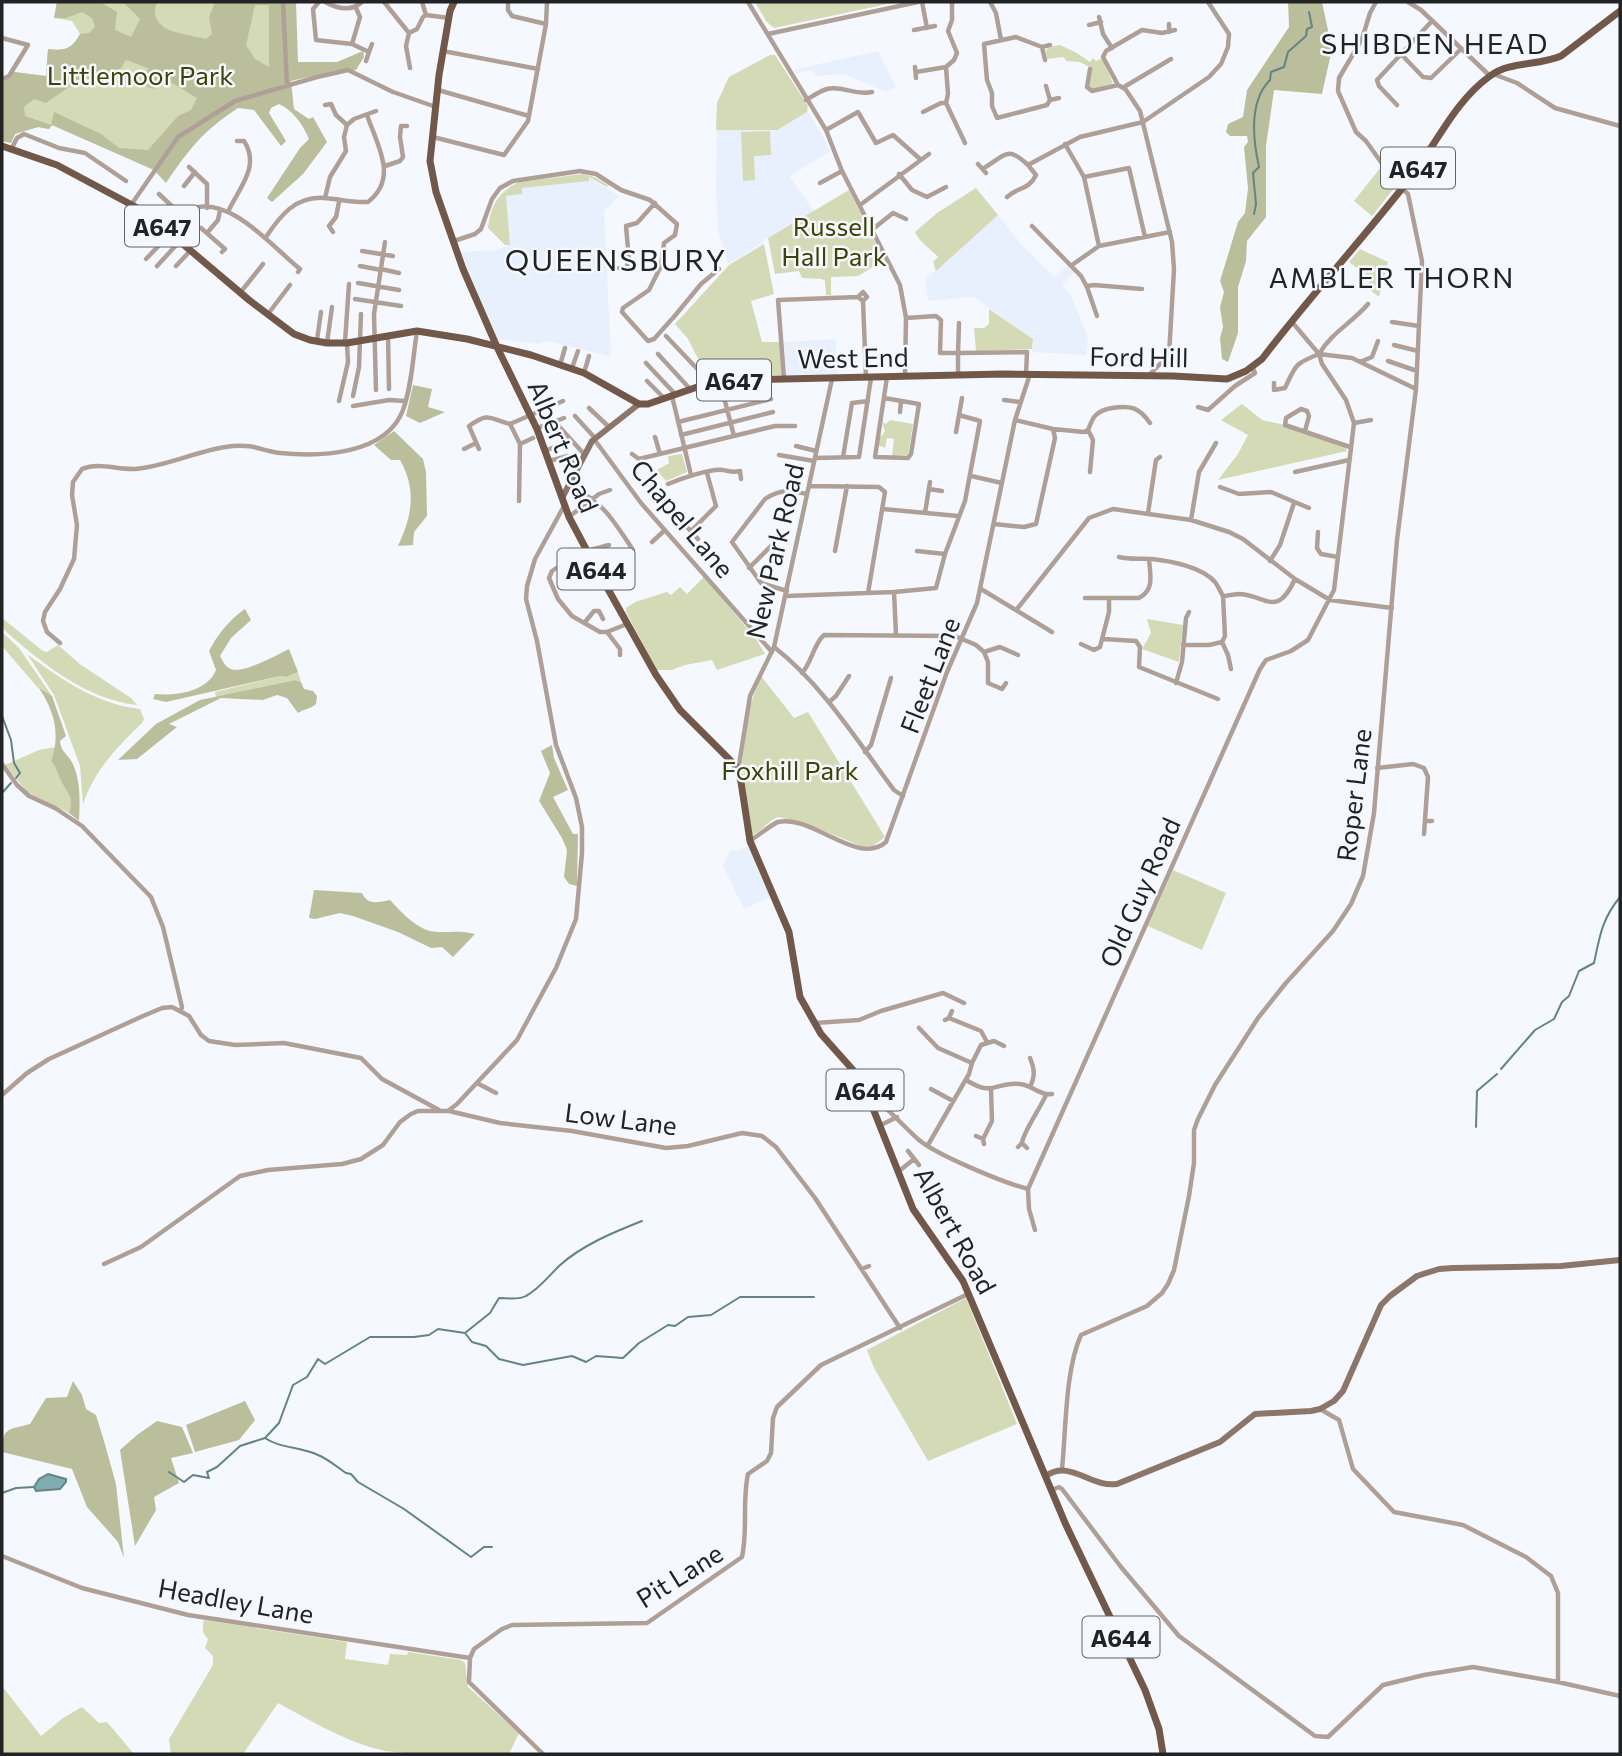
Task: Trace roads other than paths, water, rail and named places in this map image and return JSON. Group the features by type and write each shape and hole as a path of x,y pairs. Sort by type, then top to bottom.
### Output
{"main road":[{"name":"A644","path":"454,2 443,51 432,136 432,176 454,241 497,347"},
{"name":"A647","path":"1249,369 1262,359 1352,252 1424,160 1458,109 1491,75 1515,65 1535,64 1561,56 1620,11"},
{"name":"A647","path":"2,146 57,165 145,212 240,293 294,334 327,343 373,339 417,331 467,339 584,373 639,404"},
{"name":"Albert Road","path":"497,347 537,429 569,517 627,624 680,710 736,766"},
{"name":"Ford Hill","path":"1028,374 1227,379 1249,369"},
{"name":"West End","path":"639,404 648,404 706,384 720,382 1028,374"},
{"name":"A644","path":"736,766 750,841"},
{"name":"Albert Road","path":"750,841 789,932 800,997 814,1023 866,1091 913,1209 963,1281 1046,1476"},
{"name":"A644","path":"1046,1476 1146,1690 1159,1729 1163,1754"}],"street":[{"path":"283,2 287,85"},
{"path":"319,2 313,9 316,40 352,44 369,52"},
{"path":"325,2 336,7 356,8 362,2"},
{"path":"384,2 409,33"},
{"path":"409,33 418,29 426,15 422,2"},
{"path":"509,2 508,10 512,16 546,24"},
{"path":"432,136 504,155 528,121 546,24 547,2"},
{"path":"748,2 826,130 842,171 900,285 906,318 905,376"},
{"path":"768,34 920,2 927,28"},
{"path":"916,72 946,67 954,60 957,53 948,31 952,20 951,2"},
{"path":"990,2 996,13 1001,40"},
{"path":"1028,165 1080,137 1143,122 1209,77 1221,64 1228,47 1229,34 1208,2"},
{"name":"Roper Lane","path":"1062,1469 1071,1374 1081,1335 1147,1306 1162,1293 1171,1278 1190,1188 1194,1130 1198,1119 1215,1085 1267,1005 1333,931 1354,896 1365,865 1374,813 1392,608 1416,389 1422,261 1408,194 1356,132 1338,91 1339,78 1363,38 1376,2"},
{"path":"1408,2 1491,75 1517,83 1555,108 1620,126"},
{"path":"352,44 360,17 356,8"},
{"path":"426,15 449,18"},
{"path":"1089,25 1100,19 1103,34 1112,47"},
{"path":"1397,105 1379,86 1377,80 1432,21"},
{"path":"1169,24 1169,32"},
{"path":"914,30 935,26"},
{"path":"1149,376 1169,355 1174,269 1170,232 1140,111 1125,89 1118,85 1103,57 1105,51 1142,30 1175,30"},
{"path":"407,66 406,46 409,33"},
{"path":"1050,45 1042,47 1016,37 984,44 986,80 992,93 992,106 997,118 1047,105 1050,100 1059,98"},
{"path":"2,38 28,45 9,76 2,79"},
{"path":"366,61 372,44"},
{"path":"1042,47 1045,60"},
{"path":"1401,53 1427,79 1462,49"},
{"path":"443,51 538,69"},
{"path":"1125,89 1124,87 1171,59"},
{"path":"946,67 946,103 965,143"},
{"path":"1090,69 1087,87 1092,92 1118,85"},
{"path":"131,205 178,137 235,101 348,70 393,92 436,107"},
{"path":"1046,86 1050,100"},
{"path":"806,100 827,89 836,88 862,95 872,92"},
{"path":"438,90 529,116"},
{"path":"1385,103 1390,98"},
{"path":"923,112 946,103"},
{"path":"325,105 331,104 336,115 347,125"},
{"path":"325,198 330,177 346,151 344,137 347,125 354,119 376,111"},
{"path":"826,130 858,112 876,143 893,135 920,159"},
{"path":"266,237 281,215 301,202 325,198 339,202 363,203 372,199 382,187 386,176 385,166 367,115"},
{"path":"385,166 404,157 400,138 401,126 407,127"},
{"path":"12,148 17,138 24,134 59,148 85,153 126,181"},
{"path":"229,212 236,194 247,179 251,159 247,144 237,141"},
{"path":"1065,144 1084,177 1099,246"},
{"path":"978,164 985,171 1010,153 1016,153 1028,165 1036,175 1027,188 1015,190 1007,197"},
{"path":"860,205 929,154"},
{"path":"189,167 207,184 206,208"},
{"path":"1084,177 1129,168 1146,237"},
{"path":"454,241 475,234 481,229 486,209 500,188 513,181 585,171 596,174 621,190 655,203 678,227 664,243 661,266 649,290 623,308 622,313 648,341 654,339 701,284 719,269"},
{"path":"820,183 842,171"},
{"path":"184,186 195,172"},
{"path":"899,174 912,190 924,197 930,197 946,187"},
{"path":"1027,188 1031,193"},
{"path":"159,194 179,216"},
{"path":"333,232 329,226 336,217 339,202"},
{"path":"625,270 629,260 626,226 637,223 655,203"},
{"path":"146,259 179,216 194,208 206,208 229,212 266,237 276,246 278,252 300,269"},
{"path":"207,233 218,220 220,210"},
{"path":"873,229 892,213 905,219"},
{"path":"1032,226 1072,265 1087,286 1097,316"},
{"path":"201,228 225,249 222,252"},
{"path":"1072,265 1099,246 1170,232"},
{"path":"158,266 180,241"},
{"path":"376,390 373,339 385,243"},
{"path":"176,266 191,250"},
{"path":"362,251 393,256"},
{"path":"240,293 263,264"},
{"path":"359,266 399,273"},
{"path":"358,283 399,290"},
{"path":"339,401 348,362 346,342 349,284"},
{"path":"268,314 290,285"},
{"path":"1087,286 1142,289"},
{"path":"355,299 401,306"},
{"path":"779,455 859,457 869,378 861,299 778,300 784,379"},
{"path":"1274,383 1274,390 1285,388 1291,371 1319,354 1368,304"},
{"path":"327,343 331,307"},
{"path":"317,341 321,312"},
{"path":"353,396 359,367 361,314"},
{"path":"906,318 936,316 940,320 940,352 1027,352 1028,374"},
{"path":"1392,322 1419,326"},
{"path":"958,374 960,323"},
{"path":"1292,323 1319,354 1322,364 1351,411 1354,423 1371,421"},
{"path":"60,643 47,632 43,621 45,611 60,589 74,559 77,525 72,495 73,482 82,469 97,466 134,469 231,446 254,445 278,453 313,454 372,443 386,433 402,412 417,331"},
{"path":"388,335 388,389"},
{"path":"666,336 704,375 706,384"},
{"path":"1360,362 1372,357 1378,341"},
{"path":"1394,345 1418,351"},
{"path":"560,365 565,348"},
{"path":"572,369 578,351"},
{"path":"658,354 691,390"},
{"path":"1319,354 1352,358 1416,389"},
{"path":"584,373 589,356"},
{"path":"1388,361 1416,371"},
{"path":"646,363 671,397 691,475"},
{"path":"1198,407 1208,410 1225,397 1228,391 1255,373 1249,369"},
{"name":"Fleet Lane","path":"750,841 773,825 784,822 819,831 861,849 874,849 887,842 947,672 981,589 1015,420 1026,391 1028,374"},
{"path":"884,398 919,404 910,456 875,457 887,377"},
{"name":"New Park Road","path":"736,766 739,765 750,696 773,649 832,379"},
{"path":"647,381 671,397"},
{"path":"720,382 734,436"},
{"path":"956,432 962,398"},
{"path":"678,422 771,399"},
{"path":"353,406 389,400 405,401"},
{"path":"1004,400 1020,402"},
{"path":"510,424 563,401"},
{"path":"843,457 852,403 868,401"},
{"path":"900,412 901,401"},
{"path":"448,1111 517,1040 571,936 579,902 582,853 579,810 556,746 537,641 526,599 527,586 535,559 564,502 568,484 584,454 594,439 639,404"},
{"path":"1088,430 1095,415 1127,405 1144,413 1150,423"},
{"path":"590,408 609,427"},
{"path":"1305,431 1309,416 1307,411 1301,409 1286,418 1285,425 1351,447"},
{"path":"681,435 773,412"},
{"path":"807,494 785,490 771,495 733,538 733,546 763,585 786,593 868,593 936,588 945,554 965,501 980,421 959,415"},
{"name":"Chapel Lane","path":"575,416 642,503 773,649 802,673 829,702 894,790 903,796"},
{"path":"479,449 469,426 493,417 510,424 520,444 519,501"},
{"path":"537,429 564,418"},
{"path":"1015,420 1053,429 1088,430"},
{"path":"555,422 584,454"},
{"name":"Old Guy Road","path":"1028,1189 1260,669 1266,660 1291,652 1308,640 1330,600 1334,590 1354,423"},
{"path":"632,454 639,459 775,426 795,426"},
{"path":"994,524 1024,527 1036,524 1055,438 1053,429"},
{"path":"1088,430 1093,440 1090,472"},
{"path":"655,437 660,454"},
{"path":"520,444 533,438"},
{"path":"545,450 571,440"},
{"path":"464,449 476,443"},
{"path":"1191,520 1199,472 1216,443"},
{"path":"796,446 815,457"},
{"path":"549,461 568,456 577,466"},
{"path":"1148,513 1156,460 1160,457"},
{"path":"1295,472 1349,460"},
{"path":"668,484 691,475 721,470 740,471 741,479"},
{"path":"691,531 716,506 707,473"},
{"path":"971,476 1002,483"},
{"path":"568,484 607,510 633,550 618,560 609,558 594,564"},
{"path":"925,513 929,485 942,491"},
{"path":"809,486 883,489 885,496 868,593"},
{"path":"835,551 847,486"},
{"path":"1220,487 1239,494 1271,492 1309,508"},
{"path":"569,517 610,490"},
{"path":"1270,561 1280,545 1294,503"},
{"path":"883,509 958,516"},
{"path":"1017,609 1089,519 1113,509 1191,520 1243,539 1295,579 1330,600 1392,608"},
{"path":"678,517 698,539"},
{"path":"792,519 801,520"},
{"path":"652,542 666,530"},
{"path":"1318,532 1317,548 1321,554 1338,557"},
{"path":"587,551 609,545"},
{"path":"749,568 773,547"},
{"path":"917,551 945,554"},
{"path":"1119,557 1131,560 1149,559 1183,566 1214,581 1223,596 1225,636 1222,642"},
{"path":"1085,597 1139,598 1151,586 1149,559"},
{"path":"591,586 578,582 558,566 549,578 552,588 572,616 600,632 627,624"},
{"path":"1223,596 1241,594 1268,603 1278,601 1287,594 1295,579"},
{"path":"981,589 1052,632"},
{"path":"894,592 896,635"},
{"path":"1081,644 1094,650 1100,648 1111,605 1109,598"},
{"path":"584,622 594,611 599,611 603,619"},
{"path":"1175,683 1182,662 1186,618 1189,612"},
{"path":"607,632 620,649 620,655"},
{"path":"802,673 824,635 955,636 963,638 984,652 988,662 988,683 1001,691 1006,682"},
{"path":"1103,639 1136,641 1140,647 1139,667 1218,699"},
{"path":"1183,645 1222,642"},
{"path":"1222,642 1231,669"},
{"path":"984,652 1000,647 1018,656"},
{"path":"829,702 849,676"},
{"path":"865,752 871,745 891,678"},
{"path":"2,764 29,796 55,808 82,826 151,897 163,927 181,1010"},
{"path":"1377,768 1413,764 1424,768 1428,777 1424,834"},
{"path":"1425,821 1432,821"},
{"path":"814,1023 859,1020 943,993 964,1003"},
{"path":"2,1095 27,1073 49,1059 162,1008 172,1007 189,1016 201,1035 209,1041 235,1045 284,1043 360,1058 382,1079 440,1110"},
{"path":"952,1011 947,1019 981,1031 986,1042"},
{"path":"919,1028 938,1048 972,1063"},
{"path":"928,1145 966,1080 978,1049 986,1042 994,1041 1000,1046"},
{"path":"1030,1087 1034,1076 1032,1061 1040,1059"},
{"path":"966,1080 984,1090 1017,1084 1049,1094 1023,1137 1020,1145 1027,1148"},
{"path":"477,1083 495,1093"},
{"path":"931,1089 953,1101"},
{"path":"976,1136 984,1142 992,1121 991,1089"},
{"path":"866,1091 921,1142 1012,1185 1028,1189 1029,1209 1035,1230"},
{"path":"104,1264 141,1247 240,1176 268,1170 342,1164 361,1159 383,1145 407,1116 418,1111 440,1110"},
{"name":"Low Lane","path":"440,1110 500,1123 572,1131 666,1148 742,1133 762,1136 776,1147 792,1167 900,1328"},
{"path":"879,1126 897,1117"},
{"path":"908,1151 919,1165"},
{"path":"898,1172 914,1159"},
{"path":"1046,1476 1062,1469 1106,1485 1117,1484 1220,1442 1255,1413 1320,1409 1337,1399 1343,1391 1381,1304 1418,1276 1439,1269 1561,1266 1620,1260"},
{"path":"862,1269 869,1266"},
{"name":"Pit Lane","path":"470,1658 474,1649 512,1625 646,1623 742,1557 744,1494 748,1474 767,1461 771,1453 773,1418 777,1407 821,1365 969,1294"},
{"path":"1320,1409 1339,1420 1353,1469 1394,1512 1463,1525 1526,1557 1551,1577 1558,1593 1558,1682"},
{"path":"1051,1490 1059,1487 1062,1489 1121,1567 1179,1636 1315,1737 1328,1737 1383,1685 1473,1667 1620,1696"},
{"name":"Headley Lane","path":"2,1556 82,1588 188,1615 470,1658"},
{"path":"470,1658 469,1682 473,1688 543,1754"}],"water":[{"path":"48,1474 66,1479 66,1482 60,1489 36,1491 34,1487 39,1479"}],"waterway":[{"path":"1254,214 1256,204 1253,173 1259,167 1255,145 1256,110 1271,72 1284,67 1288,52 1306,36 1307,29 1312,27 1309,12"},
{"path":"2,716 11,740 14,763 20,773 16,778"},
{"path":"2,793 11,783"},
{"path":"1501,1069 1535,1030 1554,1019 1562,1002 1569,996 1579,971 1594,963 1605,920 1620,897"},
{"path":"1476,1127 1477,1091 1497,1074"},
{"path":"169,1472 184,1482 193,1475 209,1478 207,1472 217,1467 240,1446 265,1438 279,1423 293,1385 307,1377 318,1359 325,1364 370,1337 414,1337 429,1335 438,1329 465,1333 490,1313 499,1298 526,1296 559,1266 588,1245 642,1221"},
{"path":"465,1333 472,1342 486,1346 499,1359 523,1365 572,1356 586,1362 596,1356 623,1358 639,1343 668,1325 675,1326 688,1317 711,1315 740,1297 814,1297"},
{"path":"265,1438 311,1452 351,1474 358,1482 404,1509 471,1557 484,1547 492,1547"},
{"path":"2,1493 16,1488 34,1487"}],"district":[{"name":"SHIBDEN HEAD","path":"1435,43"},
{"name":"QUEENSBURY","path":"616,258"},
{"name":"AMBLER THORN","path":"1392,277"}],"park label":[{"name":"Littlemoor Park","path":"140,74"},
{"name":"Russell Hall Park","path":"834,240"},
{"name":"Foxhill Park","path":"790,769"}]}
